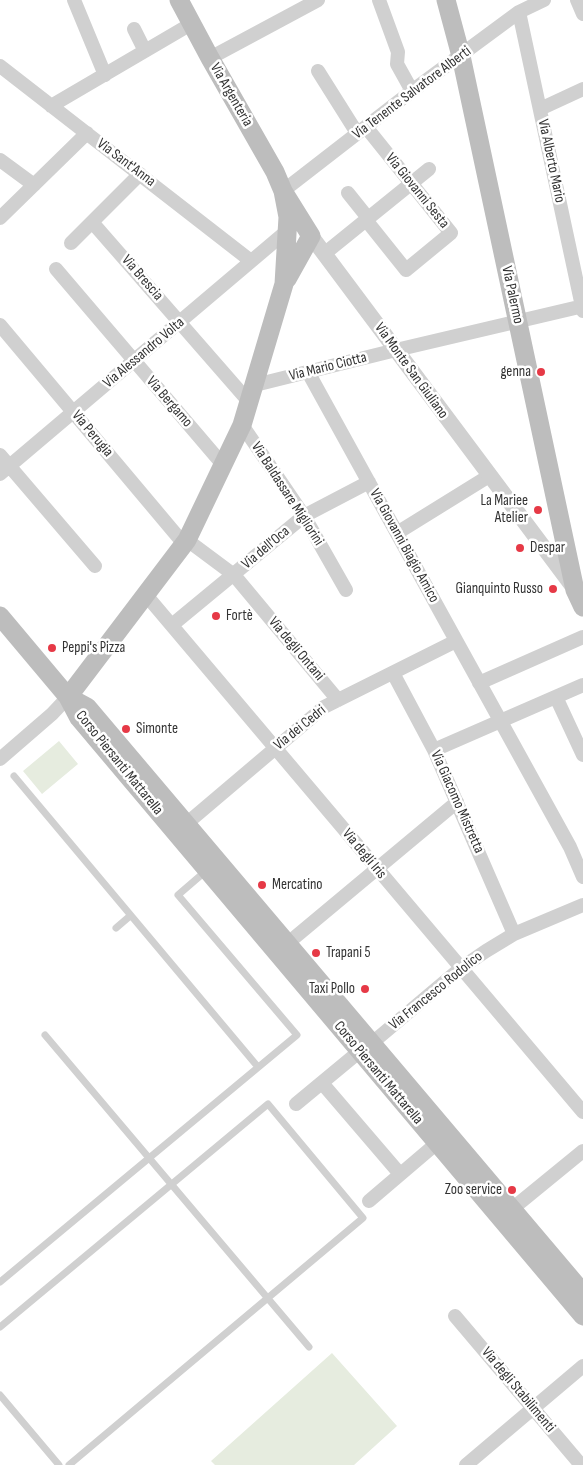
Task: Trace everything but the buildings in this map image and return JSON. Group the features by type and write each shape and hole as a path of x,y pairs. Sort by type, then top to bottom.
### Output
{"main road":[{"name":"Via Argenteria","path":"179,0 275,172 283,191"},
{"name":"Via Palermo","path":"446,0 461,56 564,534 580,598"},
{"path":"0,616 68,697 186,542 242,425 284,284 288,217 283,191"},
{"name":"Via Monte San Giuliano","path":"283,191 311,236"},
{"path":"284,284 311,236"},
{"name":"Corso Piersanti Mattarella","path":"68,697 87,707 186,824 213,866 288,943 437,1143 583,1316"},
{"name":"Corso Piersanti Mattarella","path":"68,697 79,718 213,866 366,1047 512,1209 583,1293"}],"street":[{"path":"74,0 105,75"},
{"path":"210,58 318,0"},
{"path":"379,0 398,52 397,64 412,91"},
{"name":"Via Tenente Salvatore Alberti","path":"283,191 412,91 520,12 544,0"},
{"path":"577,0 583,14"},
{"name":"Via Alberto Mario","path":"520,12 583,307"},
{"path":"51,106 191,24"},
{"path":"134,29 145,51"},
{"name":"Via Sant'Anna","path":"0,66 251,261"},
{"name":"Via Giovanni Sesta","path":"318,71 361,130 411,184 451,233 406,270 367,219"},
{"path":"540,109 583,89"},
{"path":"0,218 86,133"},
{"path":"0,160 34,185"},
{"path":"324,254 429,169"},
{"path":"71,244 140,174"},
{"path":"348,193 367,219"},
{"name":"Via Brescia","path":"92,222 180,322 252,394"},
{"name":"Via Alessandro Volta","path":"5,470 288,230"},
{"name":"Via Monte San Giuliano","path":"311,236 580,598"},
{"name":"Via Bergamo","path":"56,269 224,466"},
{"name":"Via Mario Ciotta","path":"252,394 308,372 518,320 583,307"},
{"name":"Via Perugia","path":"0,324 186,542"},
{"name":"Via Giovanni Biagio Amico","path":"308,372 570,847 583,877"},
{"name":"Via Baldassare Migliorini","path":"242,425 304,516 346,590"},
{"path":"0,455 5,470 95,566"},
{"path":"397,533 489,476"},
{"name":"Via dell'Oca","path":"172,625 304,516 369,482"},
{"path":"543,548 564,534"},
{"name":"Via degli Ontani","path":"186,542 234,574 338,700"},
{"name":"Via degli Iris","path":"146,594 376,869 583,1112"},
{"path":"479,683 583,637"},
{"name":"Via dei Cedri","path":"186,824 324,707 456,641"},
{"name":"Via Giacomo Mistretta","path":"393,673 434,750 514,934"},
{"path":"434,750 583,685"},
{"path":"0,759 52,714 68,697"},
{"path":"556,697 583,755"},
{"path":"288,943 457,802"},
{"name":"Via Francesco Rodolico","path":"296,1104 461,968 514,934 583,905"},
{"path":"322,1082 400,1174"},
{"path":"369,1200 437,1143"},
{"path":"512,1209 583,1151"},
{"name":"Via degli Stabilimenti","path":"455,1316 581,1465"},
{"path":"466,1465 583,1366"}],"lane":[{"path":"14,776 258,1067"},
{"path":"0,1282 297,1035 178,895 213,866"},
{"path":"116,928 130,916"},
{"path":"45,1035 309,1348"},
{"path":"0,1327 268,1104 363,1218 69,1465"},
{"path":"0,1395 59,1465"}],"shaded area":[{"path":"59,741 78,764 42,794 23,771"},
{"path":"332,1353 397,1426 354,1465 215,1465 211,1461"}],"place":[{"name":"genna","path":"541,372"},
{"name":"La Mariee Atelier","path":"538,510"},
{"name":"Despar","path":"520,548"},
{"name":"Gianquinto Russo","path":"553,589"},
{"name":"Fortè","path":"216,616"},
{"name":"Peppi's Pizza","path":"52,648"},
{"name":"Simonte","path":"126,729"},
{"name":"Mercatino","path":"262,885"},
{"name":"Trapani 5","path":"316,953"},
{"name":"Taxi Pollo","path":"365,989"},
{"name":"Zoo service","path":"512,1190"}]}
